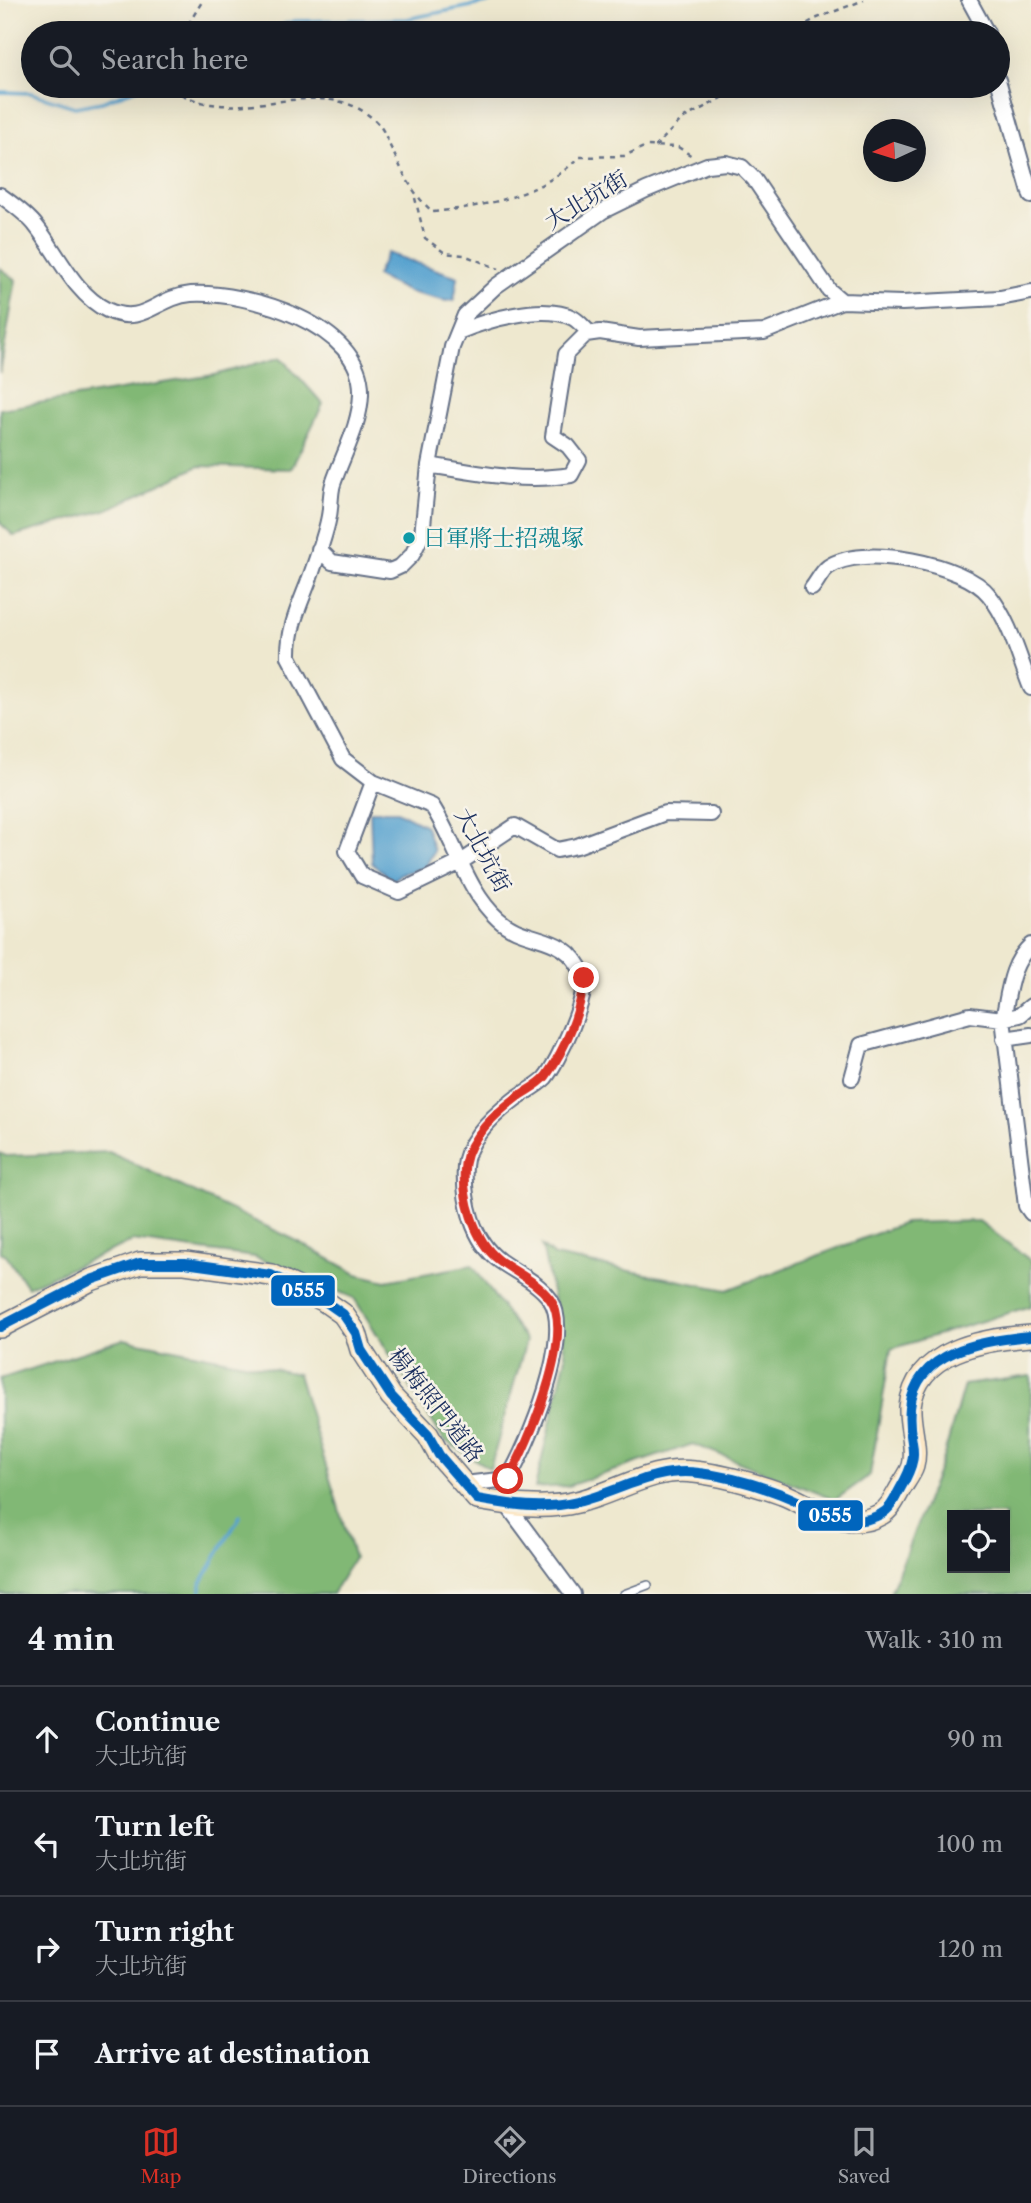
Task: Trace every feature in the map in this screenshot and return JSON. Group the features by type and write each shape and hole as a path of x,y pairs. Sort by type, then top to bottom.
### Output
{"street":[{"path":"969,0 980,21"},
{"path":"1003,98 1031,196"},
{"name":"大北坑街","path":"319,549 332,562 390,570 401,566 412,555 422,535 429,465 452,347 465,315 511,275 603,211 707,165 726,163 743,167 754,179 829,290 842,301"},
{"name":"大北坑街","path":"0,194 34,223 80,289 104,309 126,317 140,315 172,298 226,295 269,307 324,330 339,341 352,356 359,374 361,393 356,426 332,486 329,517 295,613 288,639 289,657 343,759 373,782 432,806 482,903 502,923 569,951 584,978 582,1002 545,1078 492,1120 473,1142 465,1164 469,1211 482,1245 533,1282 551,1300 557,1320 551,1377 524,1452 508,1479 464,1485"},
{"path":"458,332 489,319 541,313 573,318 590,333 639,338 764,332 842,301 902,303 1000,298 1031,292"},
{"path":"429,465 532,479 571,475 579,460 568,446 554,436 566,355 590,333"},
{"path":"812,589 828,567 855,557 927,561 971,578 990,595 1009,631 1031,688"},
{"path":"373,782 347,851 362,876 399,892 461,862 515,826 557,850 577,846 664,813 711,814"},
{"path":"1031,945 1019,956 1013,970 1003,1019 1026,1206 1031,1213"},
{"path":"852,1078 861,1045 970,1015 1003,1019 1020,1015 1031,1006"},
{"path":"1004,1039 1031,1035"},
{"name":"楊梅照門道路","path":"0,1327 91,1280 140,1263 185,1263 271,1275 323,1300 342,1314 391,1395 428,1435 439,1455 477,1499 507,1505 544,1507 576,1502 640,1479 673,1471 692,1471 782,1494 837,1519 857,1521 881,1514 892,1504 914,1465 910,1406 921,1374 938,1359 958,1351 987,1342 1031,1336"},
{"path":"507,1505 573,1594"}],"lane":[{"path":"624,1594 648,1585"}],"path":[{"path":"190,21 203,0"},
{"path":"811,21 864,0"},
{"path":"192,98 211,104 252,105 296,98 328,98 353,105 381,127 415,197 425,238 445,253 491,264 511,275"},
{"path":"654,147 682,118 721,98"},
{"path":"415,197 433,212 473,208 537,189 562,173 580,156 624,156 646,146 678,147 707,165"}],"green space":[{"path":"0,268 16,280 0,373"},
{"path":"281,357 323,404 291,469 199,466 108,509 14,536 0,523 0,409 214,375"},
{"path":"109,1152 293,1239 357,1274 386,1281 472,1265 526,1341 490,1469 444,1440 354,1298 255,1257 133,1241 27,1287 5,1254 0,1252 0,1153 6,1156"},
{"path":"979,1221 1031,1261 1031,1306 891,1349 870,1475 835,1500 693,1444 568,1486 535,1488 566,1357 542,1246 554,1256 727,1290 904,1223"},
{"path":"124,1339 298,1374 354,1558 332,1594 0,1594 0,1379"},
{"path":"1031,1376 1031,1594 890,1594 944,1455 964,1385"}],"water":[{"path":"387,253 458,277 454,300 446,301 409,292 376,276"},
{"path":"370,811 397,811 426,826 434,851 425,868 400,874 393,881 372,863"}],"waterway":[{"path":"295,21 407,19 501,0"},
{"path":"0,92 21,93"},
{"path":"47,98 75,107 112,98"},
{"path":"201,1594 201,1583 240,1516"}],"transit line":[{"name":"0555","path":"0,1327 91,1280 140,1263 185,1263 271,1275 323,1300 343,1314 356,1333 361,1350 391,1396 428,1435 439,1455 477,1499 527,1506 552,1506 592,1498 652,1477 683,1472 720,1476 751,1484 830,1516 856,1521 881,1514 887,1509 907,1475 913,1455 910,1408 915,1388 925,1373 939,1361 974,1345 1031,1336"}],"place":[{"name":"日軍將士招魂塚","path":"409,538"}],"route":[{"path":"508,1479 524,1452 551,1377 557,1320 551,1300 533,1282 499,1260 482,1245 469,1211 465,1164 473,1142 492,1120 513,1100 545,1078 582,1002 584,978"}]}
